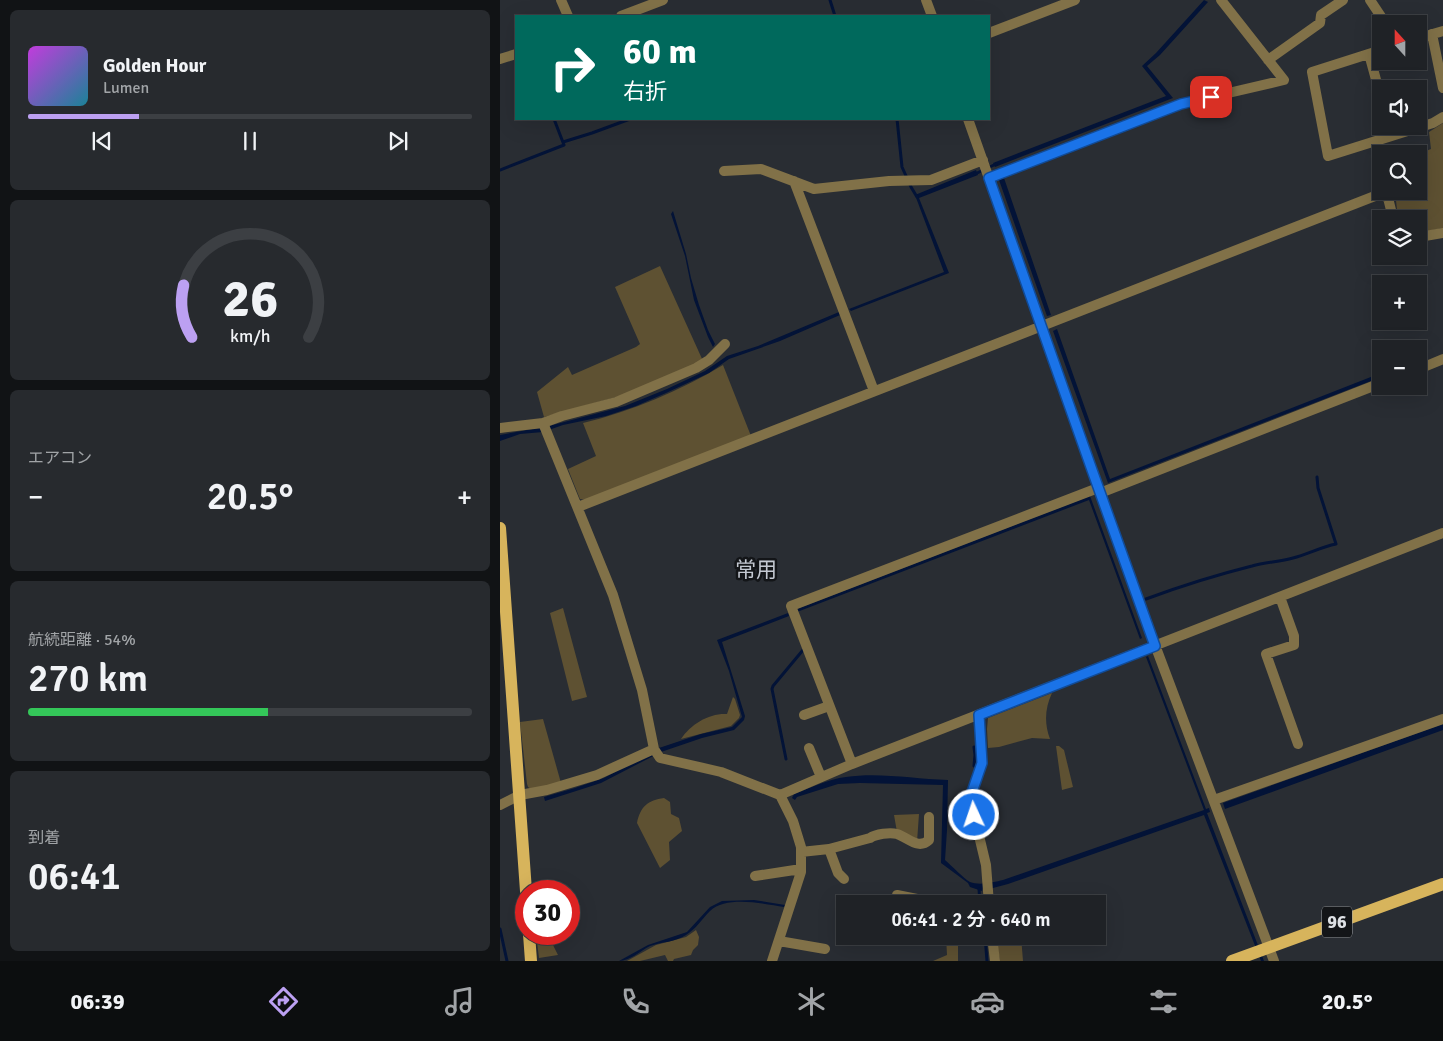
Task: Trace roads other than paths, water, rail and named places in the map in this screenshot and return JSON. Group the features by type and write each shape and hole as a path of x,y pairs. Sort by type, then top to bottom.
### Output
{"main road":[{"path":"500,528 503,601 525,880"},
{"name":"96","path":"1232,961 1443,884"},
{"path":"530,945 531,961"}],"street":[{"path":"562,0 568,15"},
{"path":"624,15 663,0"},
{"path":"926,0 932,15"},
{"path":"990,33 1075,0"},
{"path":"989,178 1181,104 1284,80 1221,0"},
{"path":"1268,60 1320,23 1321,15 1343,0"},
{"path":"1370,0 1380,15"},
{"path":"1428,35 1443,31"},
{"path":"1432,34 1443,88"},
{"path":"1372,53 1312,72 1328,156 1380,135"},
{"path":"500,59 515,54"},
{"path":"1369,54 1376,80"},
{"path":"1427,124 1443,117"},
{"path":"968,120 1155,646 1274,961"},
{"path":"724,170 760,169 814,189 889,181 931,180 983,160"},
{"path":"794,181 874,391"},
{"path":"578,507 1380,194 1388,198 1391,210"},
{"path":"1427,236 1443,233"},
{"path":"500,428 543,423 616,402 696,368 725,344"},
{"path":"1427,365 1443,359"},
{"path":"852,764 791,606 1372,386"},
{"path":"543,423 613,595 642,690 654,749 660,758 721,772 780,795 793,821 801,847 801,872 772,961"},
{"path":"780,795 852,764 1443,533"},
{"path":"1280,597 1294,636 1294,645 1266,654 1298,744"},
{"path":"804,715 829,706"},
{"path":"979,715 982,763 970,798 986,865 988,895"},
{"path":"1214,800 1443,719"},
{"path":"809,748 822,777"},
{"path":"500,805 520,795 547,790 596,775 654,749"},
{"path":"801,852 829,849 874,836 896,834 918,845 925,844 930,840 929,818"},
{"path":"829,849 838,873 844,879"},
{"path":"756,876 801,869"},
{"path":"778,940 825,949"},
{"path":"993,945 995,961"}],"water":[{"path":"1204,0 1208,2 1160,55 1147,66 1173,98 995,167 993,163 1166,96 1142,66"},
{"path":"976,170 978,175 919,198 949,273 851,311 849,309 944,272 915,195"},
{"path":"1004,178 1051,315 1047,316 999,180"},
{"path":"673,211 699,305 715,344 713,347 694,300 685,256 671,214"},
{"path":"839,312 840,315 780,341 729,359 709,373 636,406 606,416 563,425 543,432 520,434 500,441 500,435 549,426 625,406 705,371 727,356 758,346"},
{"path":"1057,329 1110,479 1372,377 1372,380 1108,483 1053,331"},
{"path":"1090,496 1142,638 1140,639 1089,500 797,612 797,609"},
{"path":"788,613 789,616 722,642 745,716 744,720 734,730 702,738 661,752 601,783 545,801 544,797 604,778 659,748 701,734 732,727 742,717 729,671 717,640"},
{"path":"1148,656 1206,809 1209,808 1210,812 1207,813 1264,961 1261,961 1204,815 1008,884 993,888 983,888 982,891 970,887 968,883 941,863 943,785 838,784 797,797 795,800 792,798 794,794 846,777 884,775 948,780 945,860 967,880 978,884 1003,880 1204,810 1146,657"},
{"path":"1443,724 1443,730 1225,809 1223,803"},
{"path":"754,900 785,905 784,907 736,902 717,906 690,933 673,941 650,946 631,958 619,961 648,945 687,932 710,907 722,901"}],"waterway":[{"path":"830,0 835,15"},
{"path":"500,170 564,145 554,120"},
{"path":"563,142 627,120"},
{"path":"897,120 902,167 917,197"},
{"path":"975,174 996,164"},
{"path":"1146,599 1212,577 1293,558 1336,544 1318,488 1317,477"},
{"path":"786,759 772,689 803,650"},
{"path":"974,747 974,766"},
{"path":"979,889 979,895"},
{"path":"500,929 507,961"},
{"path":"986,945 987,961"}],"district":[{"name":"常用","path":"756,570"}]}
